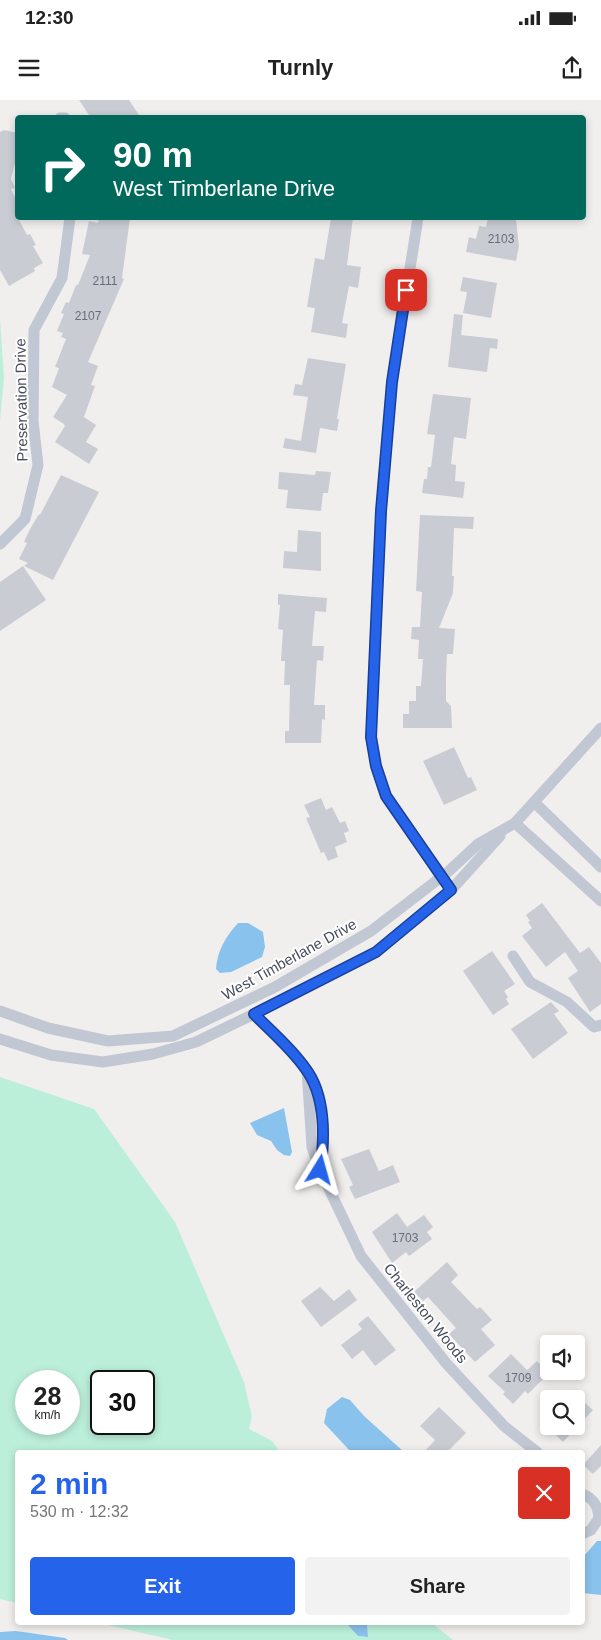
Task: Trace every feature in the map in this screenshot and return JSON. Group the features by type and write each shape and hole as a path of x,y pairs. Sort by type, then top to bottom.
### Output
{"street":[{"name":"Preservation Drive","path":"0,544 24,519 38,465 33,421 34,330 62,278 69,220"},
{"path":"418,220 392,382 381,511 371,737 376,766 386,796 451,890"},
{"name":"West Timberlane Drive","path":"0,1039 51,1055 103,1062 153,1054 180,1047 254,1014 376,952 451,890 601,728"},
{"path":"534,802 601,867"},
{"path":"511,826 601,901"},
{"name":"West Timberlane Drive","path":"0,1010 48,1028 108,1041 173,1036 275,988 371,932 441,877 478,844 511,826"},
{"path":"513,956 530,982 567,1002 594,1027 601,1025"},
{"name":"Charleston Woods","path":"254,1014 307,1070 312,1146 320,1170 361,1256 446,1364 504,1426 534,1450"},
{"path":"585,1495 591,1498 596,1504 598,1518 591,1530 585,1533"}],"green space":[{"path":"0,319 4,378 0,421"},
{"path":"0,1077 94,1109 175,1222 244,1382 252,1417 249,1429 272,1441 279,1450 15,1450 15,1603 0,1599"},
{"path":"108,1625 348,1625 358,1636 368,1637 367,1625 434,1625 453,1640 173,1640"}],"water":[{"path":"238,923 248,923 263,932 265,947 262,957 231,972 220,973 216,969 220,950"},
{"path":"284,1108 292,1152 290,1156 284,1155 277,1150 271,1141 257,1135 250,1123"},
{"path":"342,1397 350,1400 364,1416 402,1450 349,1450 324,1423 327,1409"},
{"path":"597,1541 601,1541 601,1595 585,1593 585,1555"},
{"path":"348,1625 367,1625 368,1637 358,1636"},
{"path":"16,1631 68,1640 0,1640 0,1632"}],"building":[{"path":"79,100 129,100 139,115 89,115"},
{"path":"4,130 15,132 15,163 11,179 15,188 11,189 15,198 15,220 19,220 27,235 30,234 36,245 33,246 43,263 34,268 35,271 9,286 0,270 0,132"},
{"path":"99,220 130,220 122,278 124,279 88,362 98,366 91,385 95,386 84,417 96,425 86,442 98,449 89,464 55,442 65,426 53,417 67,395 52,387 59,368 55,367 66,339 61,337 63,333 57,331 64,314 61,313 66,302 69,303 76,285 78,285 90,255 82,254 89,221 98,223"},
{"path":"331,220 353,220 347,265 361,267 358,288 349,286 342,323 348,324 346,338 311,332 315,308 307,307 315,258 324,260"},
{"path":"488,220 516,220 519,246 516,261 466,252 469,237 476,239 479,226 486,227"},
{"path":"463,277 497,283 491,318 463,313 467,292 460,291"},
{"path":"454,314 463,315 461,335 498,339 497,349 490,348 487,372 448,367"},
{"path":"308,358 346,364 337,419 339,419 337,431 320,428 316,453 283,448 285,438 301,441 308,397 293,395 295,384 302,385"},
{"path":"433,394 471,398 466,439 454,437 451,464 456,465 455,481 465,482 463,498 422,493 424,479 427,479 428,467 431,467 435,435 427,434"},
{"path":"316,471 331,472 328,493 323,493 321,511 286,508 288,490 278,489 279,472 315,475"},
{"path":"61,475 99,492 53,580 24,566 28,563 19,559 27,543 24,542 29,531 40,515"},
{"path":"420,515 474,517 473,529 454,528 453,593 439,628 455,629 453,654 447,654 446,676 446,701 451,706 452,728 403,728 403,714 409,714 409,701 416,701 416,686 421,686 423,659 418,659 419,640 411,639 412,627 420,627 422,592 416,591"},
{"path":"298,530 321,532 321,571 283,568 284,551 297,552"},
{"path":"23,566 46,600 0,631 0,582"},
{"path":"278,594 327,598 326,612 315,611 312,646 324,646 323,661 317,660 314,705 325,705 325,720 322,719 321,743 285,743 285,731 289,731 290,685 284,685 285,661 281,661 283,630 278,629 280,605 278,605"},
{"path":"454,747 468,778 471,777 477,790 444,805 423,761"},
{"path":"321,798 326,810 332,807 340,823 345,821 349,831 344,833 347,842 335,847 338,857 328,861 324,852 321,853 306,818 310,817 304,805"},
{"path":"542,903 580,953 589,947 601,963 601,1004 590,1012 568,978 578,971 565,952 546,967 522,936 532,928 526,915"},
{"path":"492,951 515,984 504,991 508,997 506,999 509,1004 493,1015 463,971"},
{"path":"551,1002 559,1011 554,1014 568,1033 533,1059 511,1029"},
{"path":"369,1149 379,1171 393,1165 400,1182 355,1199 349,1187 353,1185 341,1159"},
{"path":"397,1213 407,1227 424,1215 433,1227 427,1232 432,1239 409,1256 406,1252 392,1263 372,1232"},
{"path":"447,1262 458,1275 451,1282 477,1309 480,1307 492,1320 481,1329 495,1345 475,1362 449,1334 456,1328 428,1297 423,1301 414,1292"},
{"path":"320,1287 334,1301 349,1289 357,1300 321,1327 301,1301"},
{"path":"368,1316 396,1350 375,1366 363,1350 352,1359 341,1345 362,1329 358,1324"},
{"path":"511,1354 527,1370 537,1361 540,1364 540,1380 542,1380 528,1394 525,1391 513,1404 503,1394 505,1392 488,1376"},
{"path":"585,1403 593,1410 585,1419"},
{"path":"439,1407 466,1433 449,1450 426,1450 435,1440 420,1426"},
{"path":"556,1435 570,1435 563,1442"},
{"path":"601,1445 601,1466 593,1474 585,1467 585,1463"}],"route":[{"path":"320,1170 324,1140 320,1101 307,1070 254,1014 376,952 451,890 386,796 376,766 371,737 381,511 392,382 406,290"}]}
